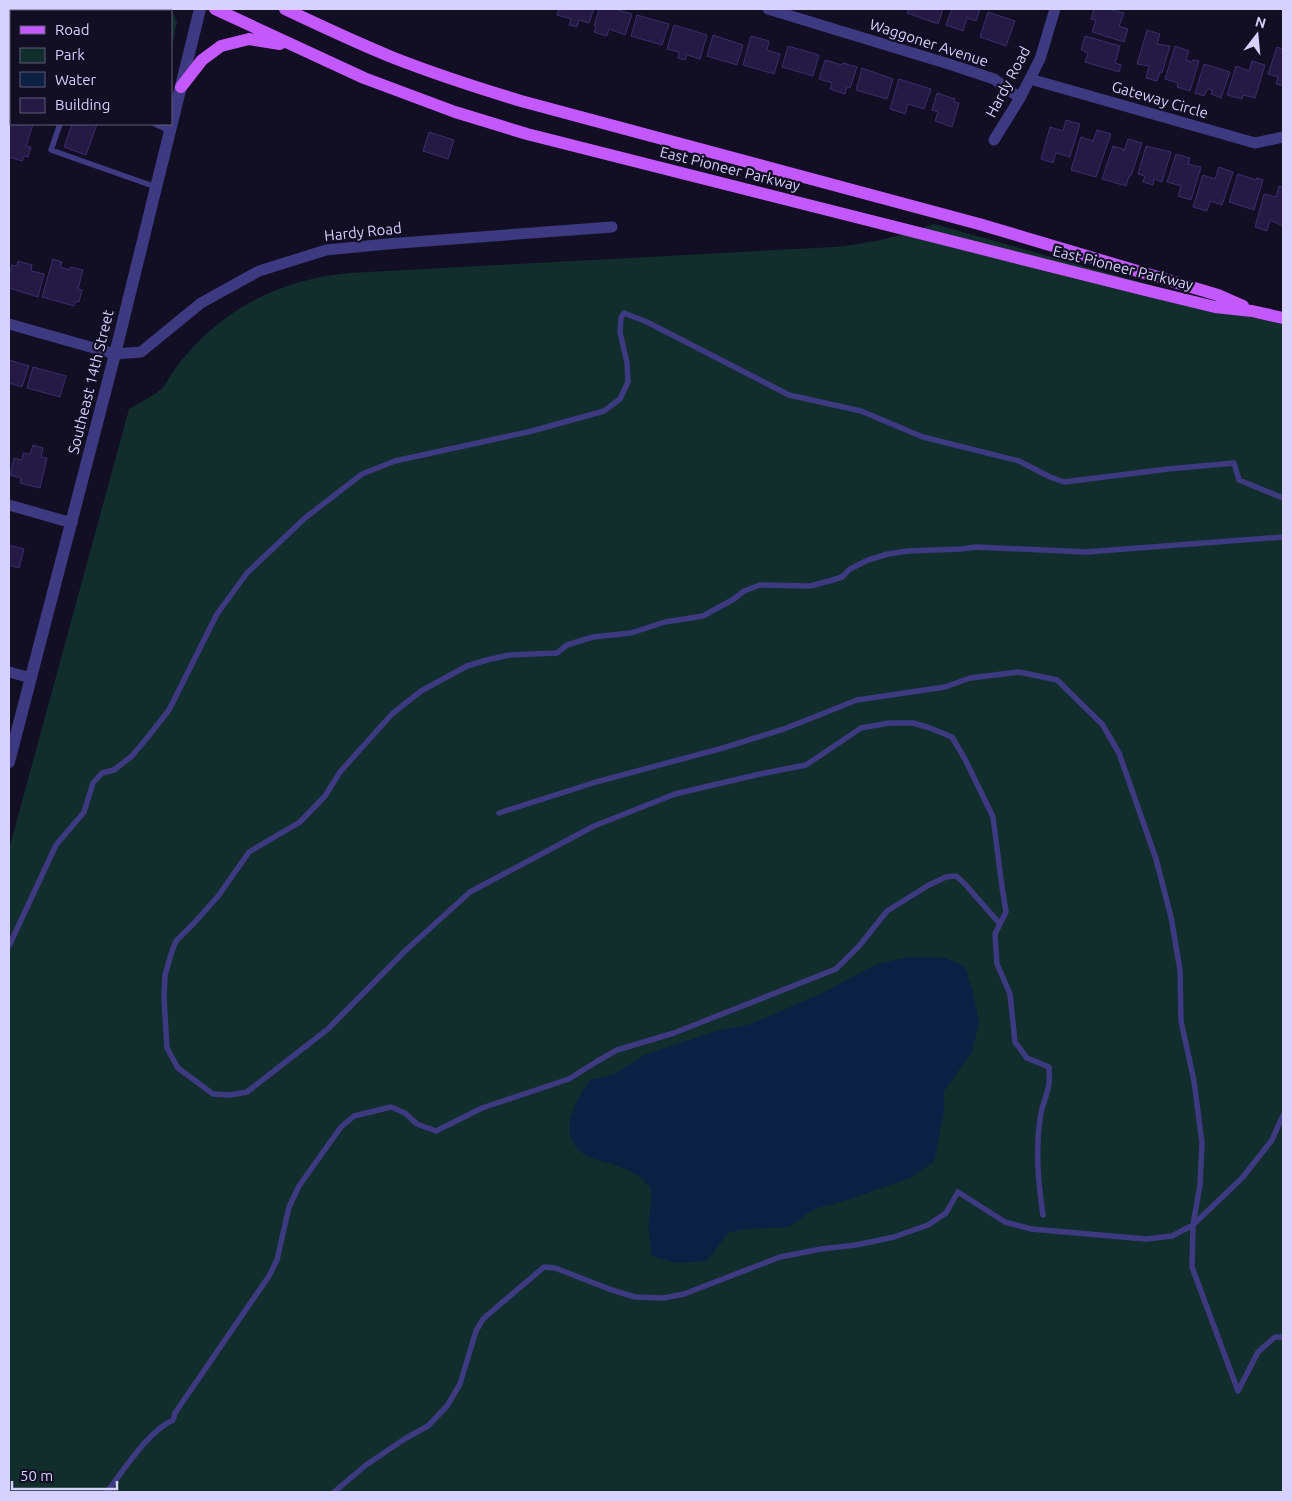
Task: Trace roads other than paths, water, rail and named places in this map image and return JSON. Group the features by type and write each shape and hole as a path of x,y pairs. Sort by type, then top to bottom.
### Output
{"main road":[{"name":"East Pioneer Parkway","path":"216,9 364,78 455,112 527,134 1169,296 1215,307 1252,311 1283,318"},
{"name":"East Pioneer Parkway","path":"285,9 395,58 466,84 979,224 1218,295 1252,311"},
{"path":"181,86 202,60 221,46 249,39 295,47"}],"street":[{"name":"Southeast 14th Street","path":"172,123 200,9"},
{"name":"Waggoner Avenue","path":"768,9 952,64 994,79 1020,98"},
{"name":"Hardy Road","path":"994,140 1020,98 1040,59 1055,9"},
{"name":"Gateway Circle","path":"1030,79 1255,143 1283,137"},
{"name":"Southeast 14th Street","path":"9,762 72,523 171,125"},
{"name":"Hardy Road","path":"115,354 141,352 201,303 259,271 326,250 612,227"},
{"path":"9,324 115,354"},
{"path":"9,505 72,523"},
{"path":"9,672 31,678"}],"lane":[{"path":"60,125 51,150 156,187"},
{"path":"156,125 170,131"},
{"path":"9,946 56,845 84,812 93,783 102,773 114,770 132,756 168,710 217,614 247,573 305,518 362,474 395,461 532,431 604,411 620,399 628,382 627,363 620,332 621,318 624,314 647,322 789,395 861,411 923,438 1019,461 1064,482 1234,463 1239,480 1283,498"},
{"path":"1043,1215 1037,1168 1038,1142 1041,1114 1049,1084 1049,1068 1028,1058 1015,1042 1010,994 997,964 995,934 1006,912 993,816 966,761 952,738 930,728 913,723 889,723 861,728 806,765 675,794 594,826 470,892 406,951 328,1029 247,1092 230,1095 213,1094 178,1068 167,1048 164,998 165,975 172,950 176,941 219,895 249,852 300,822 325,796 340,772 392,714 421,691 467,666 509,655 557,653 567,645 593,637 631,633 665,622 704,616 744,591 760,584 810,586 829,582 868,560 888,554 976,547 1086,552 1283,537"},
{"path":"499,814 596,782 784,730 856,700 945,687 970,678 1019,672 1057,680 1102,724 1119,753 1156,859 1171,917 1180,970 1181,1021 1194,1081 1202,1143 1200,1185 1193,1225 1192,1267 1238,1391 1258,1352 1276,1337 1283,1338"},
{"path":"107,1492 152,1435 173,1420 175,1413 270,1276 277,1260 289,1208 299,1186 342,1127 354,1116 392,1107 404,1113 417,1124 436,1131 482,1108 569,1079 618,1050 674,1032 836,969 860,945 888,911 929,885 946,877 956,876 1000,924"},
{"path":"334,1492 366,1465 406,1438 428,1426 447,1406 460,1384 476,1331 483,1319 544,1266 555,1268 635,1297 664,1298 684,1294 780,1257 894,1237 928,1225 946,1213 958,1192 1005,1222 1031,1229 1146,1238 1172,1236 1193,1225 1242,1178 1272,1140 1283,1115"}],"water":[{"path":"909,957 946,958 965,967 973,992 979,1023 972,1052 944,1091 944,1111 934,1162 910,1178 844,1201 814,1209 789,1227 744,1229 728,1233 707,1261 677,1263 652,1256 648,1224 652,1199 650,1186 626,1169 584,1154 576,1147 571,1138 571,1118 574,1108 590,1080 615,1074 644,1055 717,1031 751,1024 820,994 877,964"}]}
